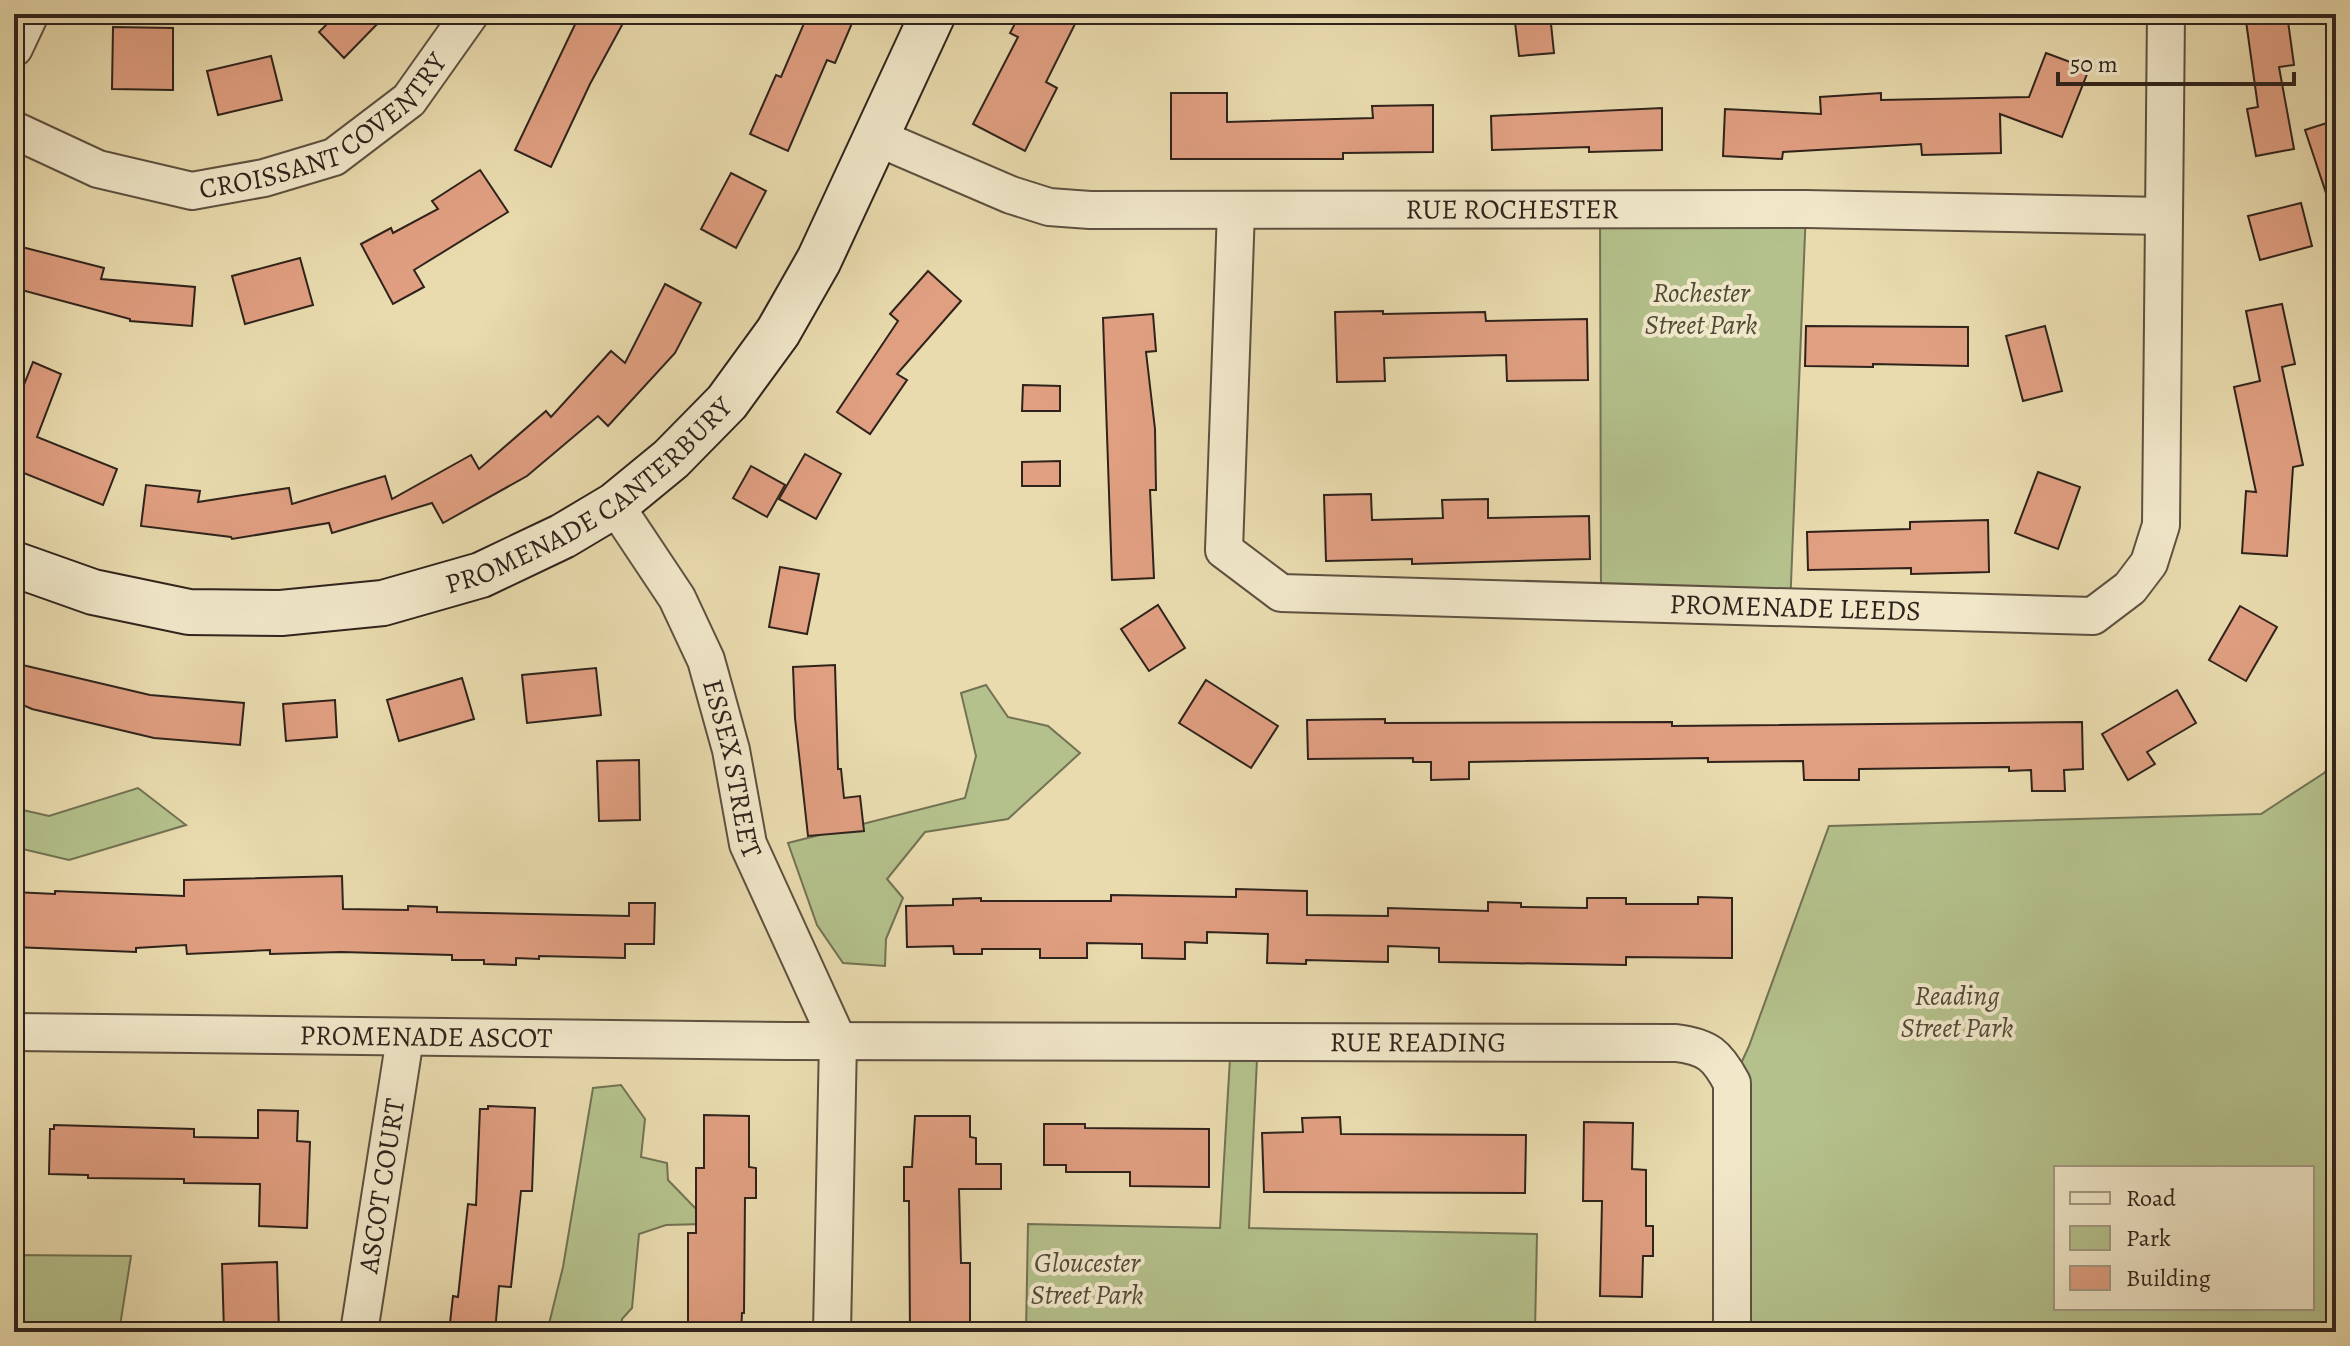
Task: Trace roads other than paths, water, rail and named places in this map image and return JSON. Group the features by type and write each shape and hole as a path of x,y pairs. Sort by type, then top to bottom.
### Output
{"street":[{"path":"14,48 30,14"},
{"name":"CROISSANT COVENTRY","path":"14,130 98,169 192,191 264,178 334,157 409,100 470,14"},
{"name":"PROMENADE CANTERBURY","path":"14,564 93,592 189,612 281,613 325,609 383,603 481,575 563,536 615,505 671,459 727,402 778,332 819,260 933,14"},
{"name":"PROMENADE LEEDS","path":"1236,210 1224,550 1281,593 2093,616 2130,588 2149,563 2161,525 2166,14"},
{"name":"RUE ROCHESTER","path":"876,137 1011,195 1049,207 1090,210 1806,209 2164,216"},
{"name":"ESSEX STREET","path":"615,505 677,598 706,660 731,750 748,844 838,1041"},
{"name":"PROMENADE ASCOT","path":"14,1032 838,1041"},
{"name":"ASCOT COURT","path":"359,1332 405,1038"},
{"path":"832,1332 838,1041"},
{"name":"RUE READING","path":"838,1041 1676,1043 1700,1046 1721,1061 1732,1083 1732,1332"}],"park label":[{"name":"Rochester Street Park","path":"1701,309"},
{"name":"Reading Street Park","path":"1957,1012"},
{"name":"Gloucester Street Park","path":"1087,1279"}]}
